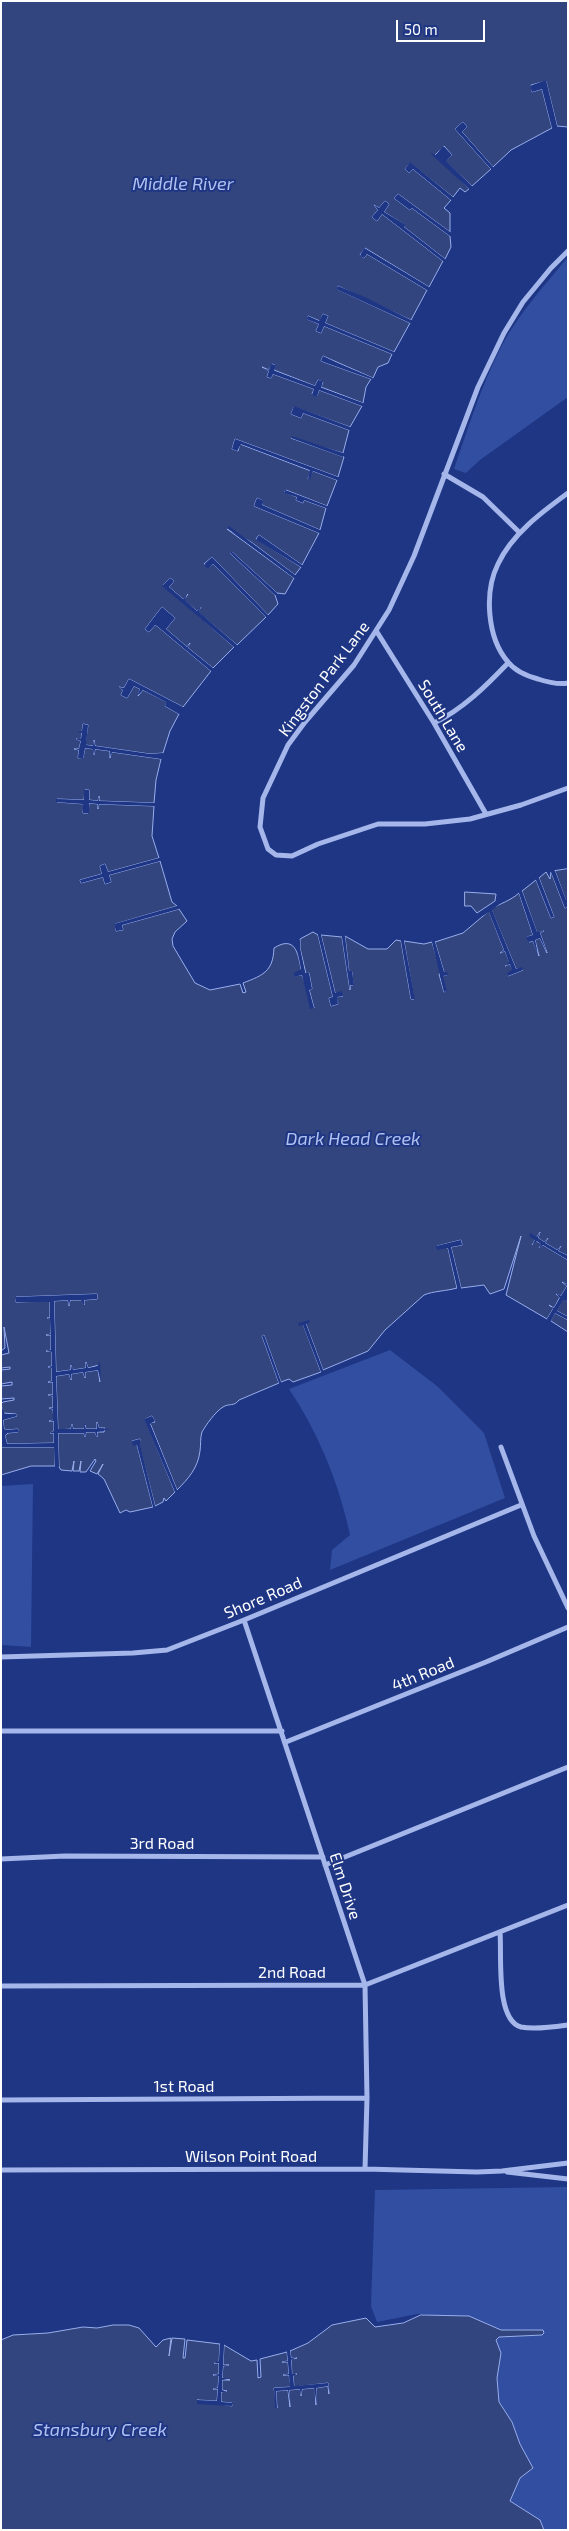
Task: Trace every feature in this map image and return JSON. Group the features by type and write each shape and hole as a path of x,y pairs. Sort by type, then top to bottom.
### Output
{"street":[{"name":"Kingston Park Lane","path":"568,251 550,268 524,302 504,333 478,387 414,556 377,632 354,665 295,734 278,764 264,798 260,828 268,849 276,855 292,856 318,844 378,824 425,824 470,819 521,805 568,788"},
{"path":"444,474 464,483 483,496 520,532"},
{"path":"568,493 520,532 498,564 491,597 491,627 508,663 526,675 549,683 568,683"},
{"name":"South Lane","path":"377,632 434,724 486,814"},
{"path":"434,724 468,702 508,663"},
{"path":"501,1447 521,1505 568,1608"},
{"name":"Shore Road","path":"1,1656 133,1653 167,1650 521,1505"},
{"name":"Elm Drive","path":"244,1620 365,1985 367,2098 365,2169"},
{"name":"4th Road","path":"286,1742 479,1665 568,1627"},
{"path":"1,1731 282,1730"},
{"path":"325,1864 568,1767"},
{"name":"3rd Road","path":"1,1859 65,1856 323,1857"},
{"name":"2nd Road","path":"1,1986 365,1985 568,1905"},
{"path":"500,1932 503,2003 512,2022 520,2027 568,2026"},
{"name":"1st Road","path":"1,2100 367,2098"},
{"name":"Wilson Point Road","path":"502,2171 568,2163"},
{"name":"Wilson Point Road","path":"1,2170 365,2169 502,2171 568,2179"}],"shaded area":[{"path":"568,257 568,397 480,460 466,473 454,469 481,392 501,347 524,311"},
{"path":"390,1350 437,1386 484,1433 505,1498 330,1570 332,1550 350,1535 334,1477 318,1440 289,1389"},
{"path":"33,1484 31,1647 1,1645 1,1486"},
{"path":"568,2187 568,2530 478,2530 453,2317 417,2314 377,2322 371,2306 375,2190"}],"water":[{"name":"Middle River","path":"1,1 568,1 568,127 557,126 546,81 531,85 532,92 542,89 552,128 511,150 493,167 462,132 467,127 463,122 455,129 491,169 472,186 445,161 452,155 444,146 435,155 469,189 465,192 460,188 453,197 410,163 405,169 409,173 413,169 451,200 444,208 450,213 450,232 398,194 394,198 410,210 412,208 450,236 451,247 445,259 404,227 405,225 384,212 389,204 385,201 379,208 374,205 378,210 372,217 377,221 382,214 443,261 429,287 365,248 360,255 364,258 367,254 427,290 411,320 338,286 337,289 410,323 394,352 325,323 328,316 323,314 320,321 308,316 307,319 319,324 316,331 321,333 324,326 392,354 388,363 378,367 373,378 323,356 321,361 371,379 366,387 363,403 321,387 323,382 318,380 315,386 274,370 275,365 272,364 269,370 262,367 269,371 267,377 271,378 273,374 314,389 312,394 317,396 319,390 362,406 350,427 294,407 291,414 301,418 303,413 349,430 343,453 291,438 344,457 338,477 235,439 232,449 238,451 240,444 311,471 308,479 313,471 337,480 327,506 286,490 284,492 297,497 296,500 303,503 304,500 326,508 320,530 262,505 263,501 257,498 254,506 319,533 302,565 259,535 256,539 301,567 295,575 251,542 227,529 294,578 285,594 277,593 232,552 230,553 275,595 278,604 268,615 212,557 204,564 208,568 213,564 266,617 237,645 198,612 201,607 197,611 184,600 188,594 183,599 169,587 174,581 170,578 163,585 234,647 213,668 188,648 190,643 187,647 166,629 175,618 162,607 145,629 149,632 155,625 157,626 211,671 183,707 129,679 124,688 119,687 123,690 121,695 127,698 134,686 140,689 138,696 143,690 167,702 165,706 179,714 170,731 163,753 150,754 95,746 94,740 94,746 85,745 88,725 83,724 81,740 76,739 81,741 79,749 74,749 79,750 78,758 83,758 85,748 94,749 94,755 95,749 110,751 110,758 112,752 161,759 156,780 154,803 99,801 99,796 98,801 89,800 89,790 85,790 84,800 57,799 57,802 84,804 83,813 88,813 89,803 98,804 98,809 99,804 154,806 152,836 159,858 108,872 105,864 100,866 102,874 80,880 81,883 103,877 105,884 111,882 109,875 160,861 172,902 177,906 115,924 116,931 123,930 122,925 179,909 187,921 175,932 172,939 173,946 195,983 210,990 240,984 243,993 246,992 243,983 262,974 269,967 272,962 274,948 281,945 291,945 297,952 301,969 294,976 302,975 314,1008 309,989 312,989 309,973 306,974 300,948 300,939 313,932 318,935 333,997 329,998 331,1006 338,1004 336,997 343,996 335,993 321,935 342,937 350,990 350,985 353,985 352,972 349,972 345,936 368,949 387,949 396,940 401,941 411,999 414,999 404,941 424,944 432,942 441,973 439,974 444,992 446,991 442,976 447,975 444,972 435,942 463,933 489,911 504,950 500,953 505,951 510,963 505,966 510,964 513,970 508,976 523,970 516,969 491,909 519,893 533,935 527,937 529,942 533,941 539,956 535,940 540,938 547,953 540,933 544,931 537,933 522,891 536,880 551,918 554,917 539,878 546,872 550,879 551,872 565,908 568,907 568,1256 558,1251 561,1246 557,1250 545,1243 548,1238 544,1242 538,1238 540,1232 532,1245 536,1241 542,1244 539,1248 543,1245 568,1260 568,1285 562,1282 567,1286 561,1296 556,1294 560,1297 554,1308 549,1305 553,1309 547,1319 506,1295 521,1236 504,1289 490,1294 484,1285 461,1288 451,1247 462,1245 461,1240 437,1246 448,1248 457,1288 424,1295 385,1330 368,1351 323,1370 306,1324 303,1324 321,1372 293,1382 289,1379 281,1382 264,1335 262,1336 279,1383 225,1406 217,1412 202,1432 199,1457 195,1468 177,1490 150,1423 155,1422 152,1416 145,1419 175,1492 166,1501 164,1498 163,1502 155,1506 139,1444 140,1439 132,1441 137,1445 153,1507 130,1512 126,1510 120,1513 104,1479 98,1474 103,1464 97,1474 90,1471 96,1461 95,1459 86,1472 80,1472 81,1461 79,1471 73,1471 74,1461 72,1471 61,1470 59,1467 58,1433 84,1433 85,1437 86,1432 95,1432 97,1437 97,1432 104,1432 105,1428 99,1428 97,1422 97,1429 86,1429 85,1425 84,1429 73,1429 72,1424 71,1429 58,1430 56,1376 69,1374 71,1380 71,1374 83,1372 85,1378 85,1372 98,1370 100,1382 99,1365 88,1368 86,1362 86,1368 73,1370 71,1365 71,1370 56,1372 54,1301 68,1300 69,1306 70,1300 82,1300 84,1305 84,1300 97,1299 97,1294 16,1297 16,1302 50,1301 50,1318 47,1318 51,1319 51,1334 46,1335 51,1335 51,1350 46,1351 52,1351 52,1366 48,1367 52,1367 52,1381 48,1382 53,1382 53,1395 48,1395 53,1396 53,1408 49,1408 53,1409 54,1420 49,1421 54,1421 54,1431 50,1433 54,1433 54,1443 7,1444 5,1436 8,1433 18,1432 18,1429 4,1429 3,1420 17,1416 16,1414 3,1413 1,1404 14,1400 14,1398 1,1399 1,1386 12,1385 12,1382 1,1384 1,1370 10,1369 10,1367 1,1368 1,1355 9,1353 4,1327 5,1348 1,1351"},
{"path":"568,869 568,900 566,901 555,871"},
{"path":"465,892 496,894 495,901 477,913 471,906 465,906"},
{"path":"563,1299 568,1302 568,1317 557,1311"},
{"path":"555,1313 568,1320 568,1332 551,1321"},
{"path":"1,1447 55,1447 55,1466 31,1466 1,1475"},
{"name":"Stansbury Creek","path":"421,2315 469,2316 501,2330 543,2330 544,2333 542,2335 499,2337 496,2340 501,2353 497,2378 499,2402 512,2422 520,2444 533,2468 520,2478 510,2501 540,2520 544,2530 1,2530 1,2340 13,2335 48,2333 83,2327 97,2328 129,2325 139,2328 156,2347 163,2340 171,2338 169,2356 172,2338 185,2339 183,2358 185,2358 187,2340 220,2344 219,2362 214,2363 219,2363 219,2374 213,2375 219,2375 218,2388 213,2389 218,2389 217,2401 197,2400 232,2406 232,2403 221,2402 221,2392 227,2391 222,2390 222,2380 230,2380 222,2378 223,2366 229,2365 223,2365 224,2345 251,2361 257,2360 258,2378 261,2377 260,2359 287,2352 288,2361 282,2362 288,2362 289,2374 283,2375 289,2375 291,2387 274,2388 277,2408 276,2391 288,2390 290,2407 289,2390 301,2389 301,2396 302,2389 315,2388 316,2405 316,2388 328,2386 329,2394 328,2383 294,2387 293,2375 297,2374 292,2375 291,2359 297,2358 291,2358 290,2351 308,2343 332,2325 366,2318 375,2327 403,2323"}],"pier":[{"path":"546,80 557,126 552,128 542,89 532,92 530,86","holes":["544,84 554,127 544,88 533,87"]},
{"path":"463,122 467,127 462,132 493,167 491,169 455,129"},
{"path":"443,146 452,155 446,161 472,186 469,189 430,153 436,155"},
{"path":"410,162 453,197 451,200 413,169 409,173 405,169"},
{"path":"398,194 450,232 450,236 412,208 410,210 394,198"},
{"path":"385,201 389,204 384,212 406,225 404,227 445,259 443,261 382,214 377,221 372,217 378,210 374,205 379,208"},
{"path":"364,248 429,287 427,290 367,254 364,258 360,256"},
{"path":"338,286 411,320 410,323 336,289"},
{"path":"323,314 328,316 325,323 394,352 392,354 324,326 321,333 316,331 319,324 306,319 308,316 319,321"},
{"path":"323,356 373,378 371,379 321,361"},
{"path":"271,364 276,365 274,371 315,386 318,380 323,381 321,388 363,403 362,406 319,390 317,397 312,395 314,389 273,374 271,378 267,377 269,371 262,368 269,370"},
{"path":"294,406 350,427 349,430 303,413 301,418 291,414"},
{"path":"292,436 343,453 343,457 291,438"},
{"path":"235,439 338,477 337,480 313,471 310,479 308,479 310,470 241,444 237,451 232,449"},
{"path":"285,490 327,506 326,508 304,500 303,503 296,500 297,497 284,493"},
{"path":"257,498 264,501 262,505 320,530 319,533 254,506"},
{"path":"229,526 295,575 294,578 227,528"},
{"path":"259,535 302,565 301,567 256,540"},
{"path":"231,551 277,593 275,595 230,553"},
{"path":"212,557 268,615 266,617 213,564 208,569 204,565"},
{"path":"170,578 174,581 169,587 183,599 187,594 185,600 197,611 201,606 199,612 237,645 234,647 162,586"},
{"path":"162,607 175,618 166,629 187,647 191,643 188,648 213,668 211,671 157,626 155,625 149,632 145,629","holes":["162,610 172,618 164,628 154,623 149,629"]},
{"path":"129,679 183,707 182,709 169,703 168,705 180,711 179,714 165,706 166,702 143,690 137,696 140,689 134,686 127,698 121,695 123,690 118,687 124,688"},
{"path":"83,724 88,725 86,745 93,746 94,740 95,746 150,754 163,753 161,759 112,752 111,758 110,751 95,749 94,756 93,749 85,748 83,759 78,758 79,750 74,750 79,749 81,741 75,739 81,739 82,733 77,731 82,731"},
{"path":"84,790 89,790 89,800 98,801 99,795 99,801 154,803 154,806 99,804 98,809 98,804 89,803 89,813 83,813 83,804 56,802 56,799 84,800"},
{"path":"159,858 160,861 109,875 111,882 105,884 103,877 81,883 80,880 102,874 100,866 105,864 108,872"},
{"path":"555,871 566,900 568,900 566,903 568,907 565,908 551,872"},
{"path":"539,878 554,917 551,918 536,880"},
{"path":"522,891 537,932 545,931 540,933 547,953 540,938 535,940 538,956 533,941 528,942 526,937 533,935 519,893"},
{"path":"498,902 502,902 492,910 516,969 522,967 523,970 508,976 507,973 512,970 510,964 505,966 509,962 505,951 500,953 504,950 489,912 474,921"},
{"path":"177,906 179,909 122,925 123,930 116,931 114,924"},
{"path":"318,935 321,935 335,993 342,991 343,996 337,997 338,1004 331,1006 329,998 333,997"},
{"path":"345,936 349,971 352,971 354,985 350,985 350,990 342,937"},
{"path":"300,939 305,973 309,973 312,989 309,990 314,1008 310,1009 302,975 294,977 294,973 301,969 297,948 292,944 297,945"},
{"path":"401,941 404,941 415,999 411,999"},
{"path":"432,942 435,942 444,972 447,972 448,975 443,976 447,991 444,992"},
{"path":"540,1232 538,1238 544,1242 548,1238 545,1243 557,1250 561,1246 558,1251 568,1256 568,1260 543,1245 539,1249 541,1244 537,1241 532,1245 535,1240 529,1236 530,1233 537,1237"},
{"path":"461,1240 462,1245 451,1247 461,1288 457,1288 448,1248 437,1250 436,1246"},
{"path":"563,1282 568,1285 568,1291 564,1298 568,1302 563,1300 557,1311 568,1317 568,1320 555,1313 551,1321 547,1319 553,1309 548,1306 554,1308 560,1298 556,1293 561,1296 567,1286"},
{"path":"97,1294 97,1299 84,1300 84,1306 81,1300 70,1300 69,1306 68,1300 54,1301 56,1372 71,1370 72,1364 73,1370 86,1368 86,1362 88,1368 97,1367 100,1361 101,1383 98,1370 85,1372 85,1378 83,1372 71,1374 71,1380 69,1374 56,1376 58,1429 71,1429 72,1423 73,1429 84,1429 84,1423 86,1429 97,1429 97,1422 99,1428 110,1429 97,1432 97,1438 95,1432 86,1432 85,1438 84,1433 58,1433 59,1467 55,1466 54,1447 1,1447 1,1405 5,1415 16,1414 17,1416 3,1420 4,1429 18,1429 19,1432 7,1433 5,1436 7,1444 54,1443 54,1433 49,1433 54,1431 54,1421 49,1421 53,1420 53,1409 49,1408 53,1408 53,1396 47,1395 53,1395 53,1382 48,1382 52,1381 52,1368 48,1367 52,1366 52,1352 46,1350 51,1350 51,1335 46,1334 51,1334 50,1319 46,1318 50,1318 50,1302 16,1302 15,1297"},
{"path":"309,1320 310,1322 306,1324 323,1370 321,1372 303,1325 299,1326 298,1323"},
{"path":"264,1335 281,1382 279,1383 262,1336"},
{"path":"152,1416 155,1421 150,1424 177,1490 175,1492 144,1419"},
{"path":"140,1439 155,1506 153,1507 137,1445 133,1446 132,1441"},
{"path":"220,2344 224,2345 223,2365 230,2366 223,2366 222,2378 230,2378 222,2380 222,2390 227,2392 221,2392 221,2402 233,2403 232,2406 197,2404 197,2400 217,2401 218,2389 212,2389 218,2388 219,2376 213,2375 219,2374 219,2363 213,2363 219,2361"},
{"path":"290,2351 291,2358 297,2357 291,2360 292,2374 297,2374 293,2376 294,2386 328,2383 330,2394 328,2386 316,2388 317,2405 314,2388 302,2389 301,2396 300,2389 289,2390 291,2407 288,2390 276,2391 277,2408 275,2408 274,2388 290,2387 289,2375 282,2375 289,2374 288,2362 281,2362 288,2361 287,2352"}],"water label":[{"name":"Dark Head Creek","path":"353,1139"}]}
